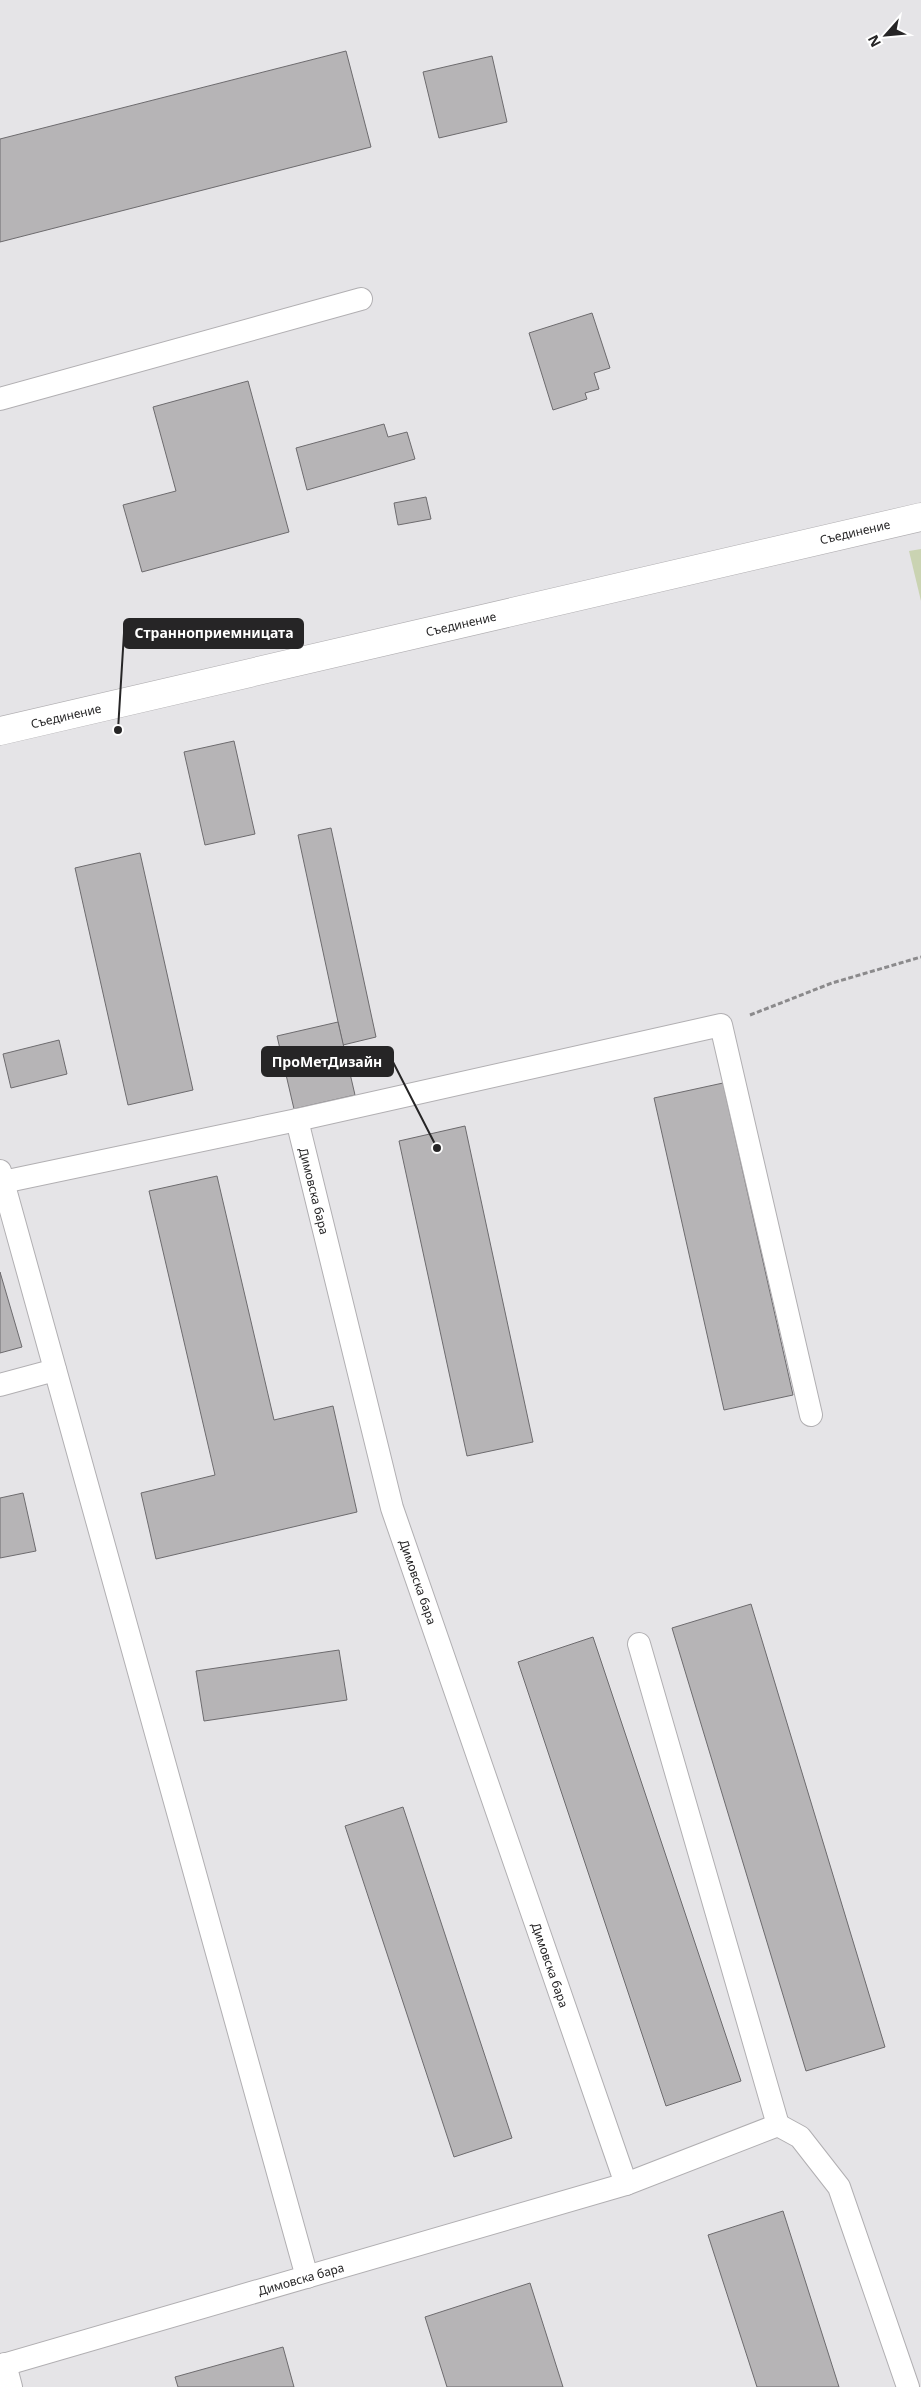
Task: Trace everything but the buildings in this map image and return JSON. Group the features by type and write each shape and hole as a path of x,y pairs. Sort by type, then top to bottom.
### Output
{"street":[{"name":"Съединение","path":"0,731 921,517"}],"lane":[{"path":"0,399 361,299"},
{"path":"307,2277 2,1176 297,1120 721,1026 811,1415"},
{"name":"Димовска бара","path":"3,2365 626,2184 392,1508 297,1120"},
{"path":"0,1385 55,1370"},
{"path":"639,1644 778,2126 800,2137 839,2187 908,2387"},
{"path":"626,2184 778,2126"},
{"path":"3,2365 12,2387"}],"path":[{"path":"721,1026 832,983 921,957"}],"green space":[{"path":"921,549 921,601 909,551"}],"place":[{"name":"Странноприемницата","path":"118,730"},
{"name":"ПроМетДизайн","path":"437,1148"}]}
